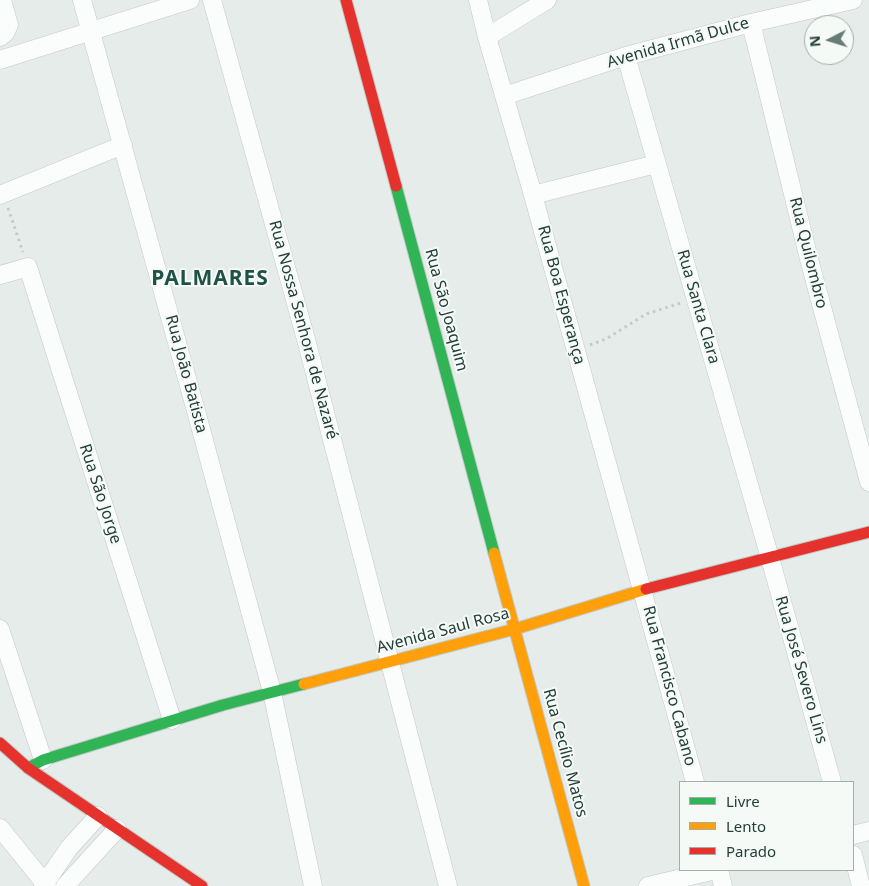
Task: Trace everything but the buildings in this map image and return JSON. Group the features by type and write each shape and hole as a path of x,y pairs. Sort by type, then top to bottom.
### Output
{"street":[{"path":"0,37 6,33 9,24 2,0"},
{"name":"Rua João Batista","path":"82,0 272,692 313,886"},
{"path":"0,60 190,0"},
{"name":"Rua Nossa Senhora de Nazaré","path":"212,0 307,343 448,886"},
{"name":"Rua São Joaquim","path":"346,0 515,629"},
{"name":"Rua Boa Esperança","path":"478,0 487,37 534,195 642,590"},
{"path":"487,37 547,0"},
{"name":"Avenida Irmã Dulce","path":"504,96 626,56 752,23 853,0"},
{"name":"Rua Quilombro","path":"752,23 809,259 869,482"},
{"name":"Rua Santa Clara","path":"626,56 770,558"},
{"path":"2,195 123,145"},
{"path":"534,195 656,164"},
{"path":"0,275 28,267"},
{"name":"Rua São Jorge","path":"28,267 172,720"},
{"name":"Avenida Saul Rosa","path":"35,764 172,720 272,692 515,629 642,590 869,532"},
{"name":"Rua José Severo Lins","path":"770,558 832,781"},
{"name":"Rua Francisco Cabano","path":"642,590 695,781"},
{"path":"0,629 35,764"},
{"name":"Rua Cecílio Matos","path":"515,629 584,886"},
{"path":"0,743 35,764 98,816 202,886"},
{"path":"0,828 45,885 69,848 98,816"},
{"path":"65,886 117,829"},
{"path":"854,835 869,830"},
{"path":"854,859 861,886"},
{"path":"648,886 713,871"},
{"path":"717,871 723,886"}],"path":[{"path":"2,195 28,267"},
{"path":"576,350 606,339 646,314 696,299"}],"traffic: fast":[{"path":"396,186 494,553"},
{"path":"28,768 43,760 223,705 304,684"}],"traffic: slow":[{"path":"494,553 584,886"},
{"path":"304,684 515,629 646,589"}],"traffic: jam":[{"path":"346,0 396,186"},
{"path":"646,589 869,532"},
{"path":"0,743 28,768 202,886"}],"district":[{"name":"PALMARES","path":"210,279"}]}
